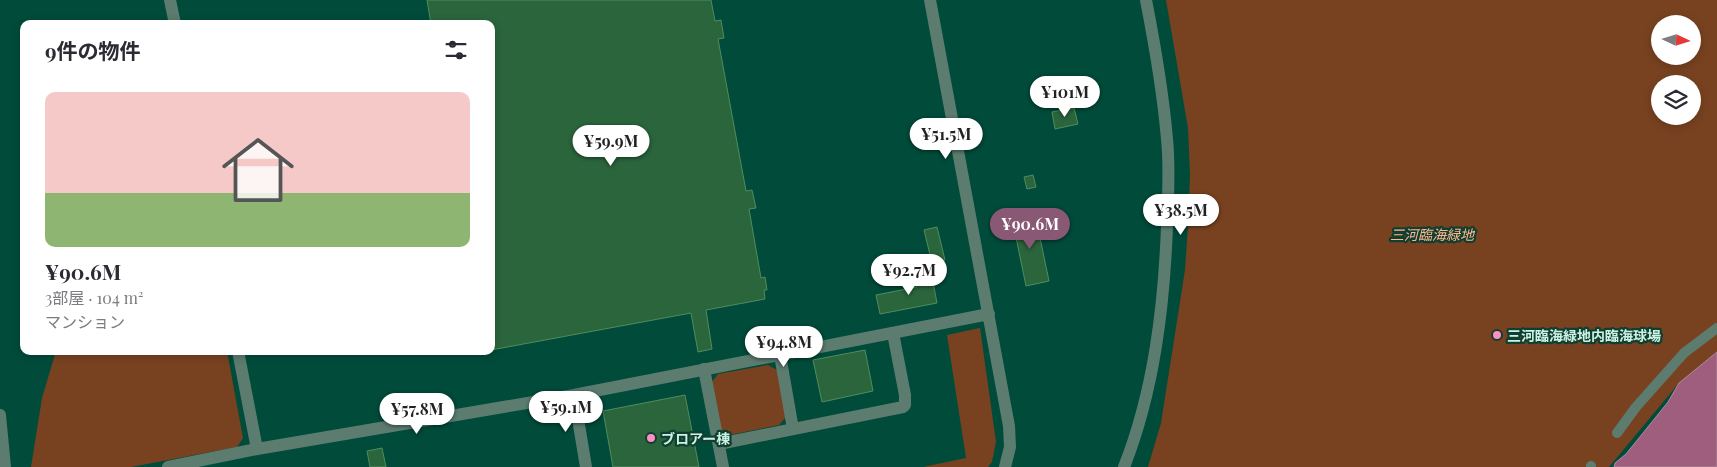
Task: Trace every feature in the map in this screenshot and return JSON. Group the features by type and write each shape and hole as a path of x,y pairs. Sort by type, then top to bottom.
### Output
{"street":[{"path":"170,0 174,20"},
{"path":"930,0 1010,437 1010,448 1005,467"},
{"path":"1124,467 1150,384 1166,260 1167,140 1158,63 1146,0"},
{"path":"168,467 257,449 574,395 989,314"},
{"path":"1617,433 1636,407 1684,353 1717,328"},
{"path":"719,444 903,407 906,400 893,333"},
{"path":"239,355 257,449"},
{"path":"780,355 793,430"},
{"path":"704,369 723,467"},
{"path":"574,395 586,467"},
{"path":"0,416 5,467"}],"green space":[{"name":"三河臨海緑地","path":"1166,0 1717,0 1717,352 1679,383 1609,467 1148,467 1161,423 1185,270 1190,175 1188,128"},
{"path":"980,328 996,442 992,462 988,467 923,467 966,458 947,335"},
{"path":"55,355 228,355 243,438 237,447 131,467 31,467 42,398"},
{"path":"768,365 777,370 786,417 779,425 730,435 721,430 712,382 718,374"}],"shaded area":[{"path":"1717,352 1717,467 1614,467 1615,463 1626,454 1668,402 1679,383"}],"building":[{"path":"427,0 711,0 715,21 721,20 724,38 718,39 746,191 752,190 756,208 749,209 761,278 765,277 767,290 764,290 765,299 706,310 712,349 698,352 691,313 495,349 495,20 430,20"},
{"path":"1074,108 1078,124 1055,129 1052,112"},
{"path":"1033,175 1036,187 1027,189 1024,177"},
{"path":"1035,214 1049,281 1026,286 1012,218"},
{"path":"937,227 945,260 932,263 924,230"},
{"path":"931,272 937,303 880,314 876,295 917,287 915,276"},
{"path":"865,350 873,391 822,402 813,360"},
{"name":"ブロアー棟","path":"685,395 699,467 613,467 603,411"},
{"path":"382,448 386,467 370,467 367,451"}],"place":[{"name":"三河臨海緑地内臨海球場","path":"1497,335"},
{"name":"ブロアー棟","path":"651,438"}]}
